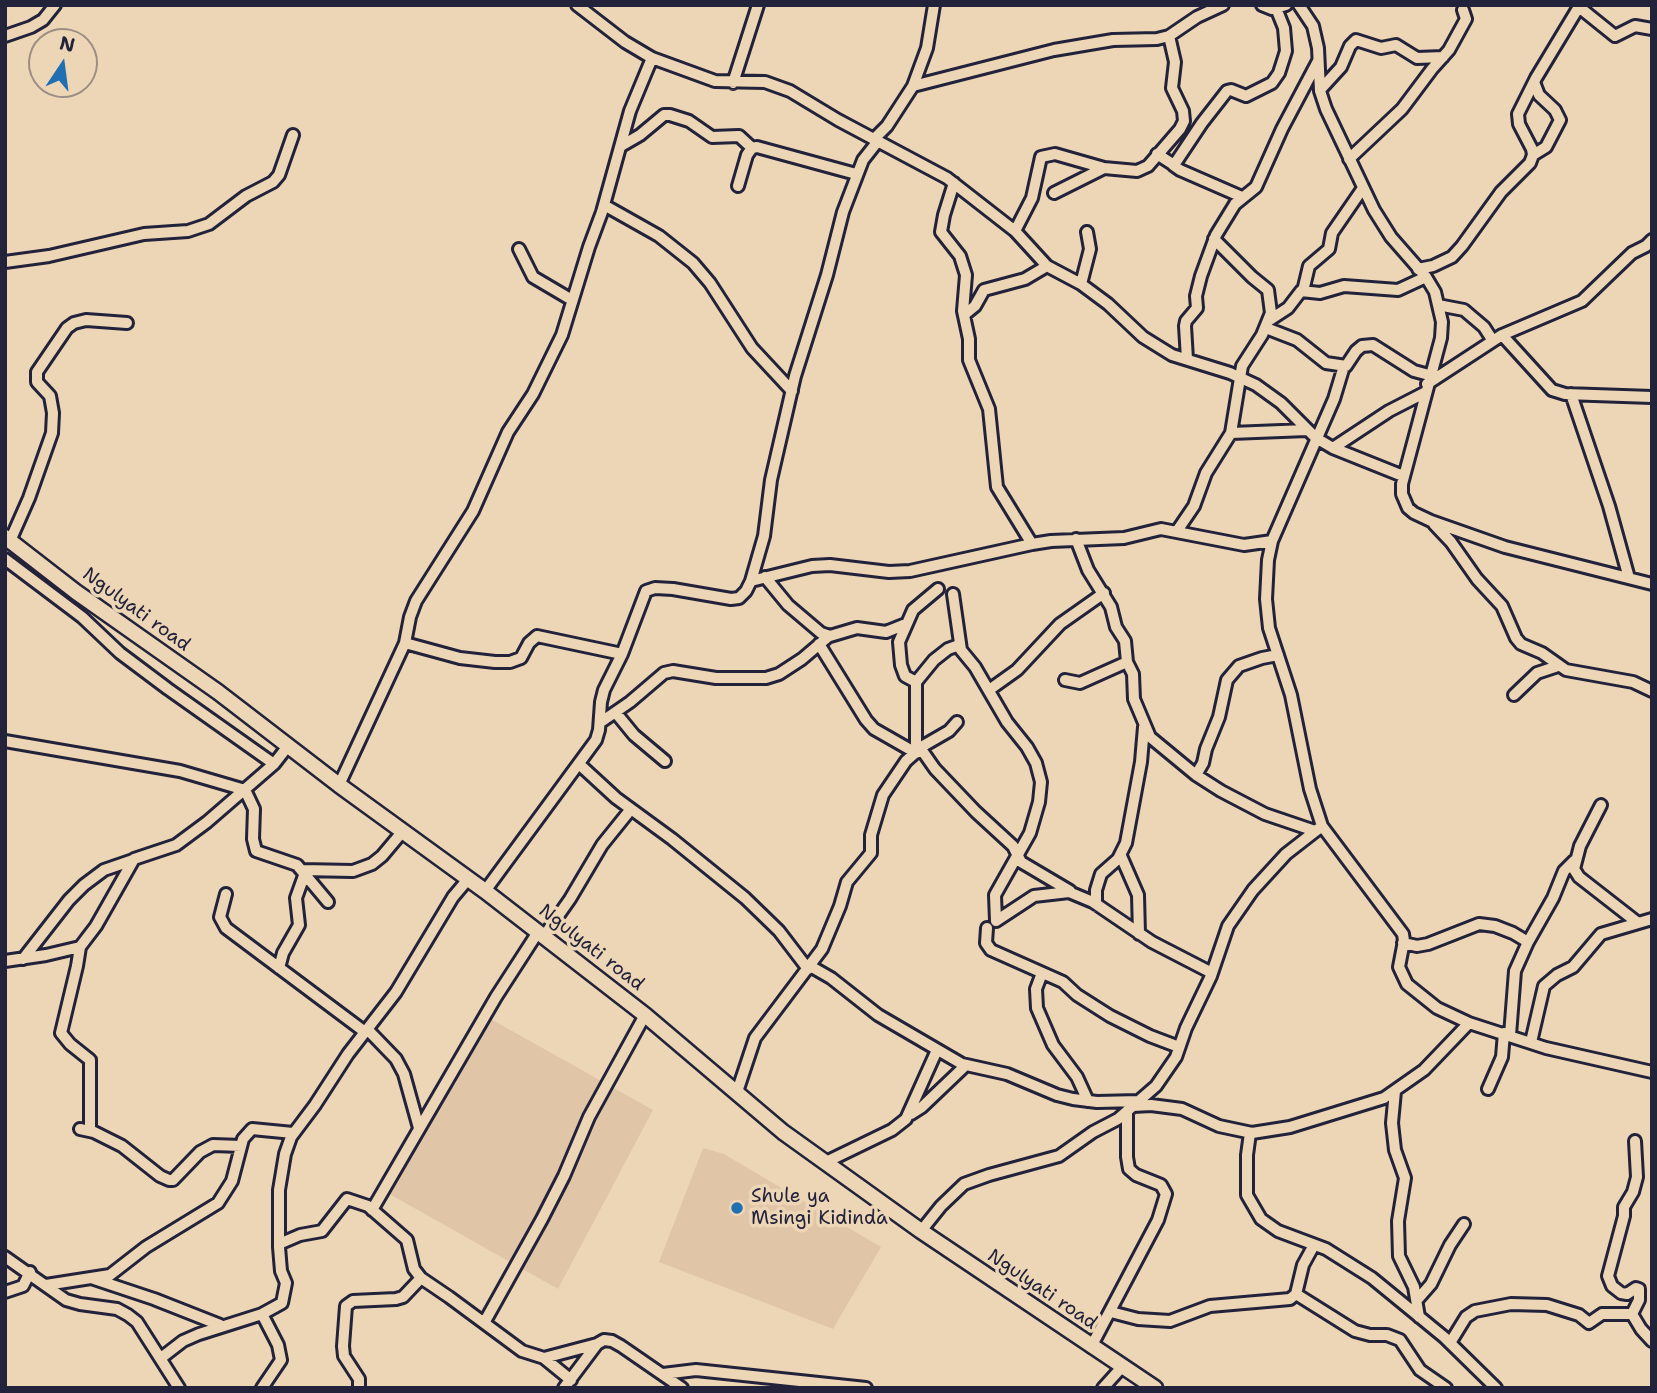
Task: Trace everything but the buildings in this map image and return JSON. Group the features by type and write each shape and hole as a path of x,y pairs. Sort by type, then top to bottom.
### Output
{"main road":[{"name":"Ngulyati road","path":"8,539 76,592 218,692 339,785 469,878 645,1015 783,1132 921,1231 1155,1388"}],"street":[{"path":"5,36 43,20 55,5"},
{"path":"577,5 625,42 652,58 715,81 765,82 790,91 954,183 1015,231 1047,266 1081,284 1108,304 1143,337 1172,355 1256,385 1280,402 1311,434 1333,447 1403,475"},
{"path":"733,82 758,5"},
{"path":"913,86 1054,50 1169,36 1197,17 1223,5"},
{"path":"1173,165 1227,91 1246,96 1272,83 1279,73 1286,51 1281,7 1262,5"},
{"path":"1299,5 1313,26 1319,59 1320,91 1326,109 1383,225 1435,292 1442,322 1441,338 1403,475 1402,494 1408,508 1431,521 1505,547 1652,584"},
{"path":"485,891 544,807 596,740 604,690 622,654 644,593 648,590 673,589 716,597 744,596 764,536 771,480 792,391 843,212 863,160 913,86 927,48 934,6"},
{"path":"1177,531 1194,506 1206,473 1231,433 1238,377 1247,355 1267,325 1303,291 1320,293 1344,286 1398,290 1462,246 1491,205 1530,163 1532,149 1517,117 1534,82 1580,6 1615,37 1635,26 1652,29"},
{"path":"1349,159 1402,109 1449,50 1466,19 1462,10"},
{"path":"1015,231 1032,198 1041,157 1055,154 1104,168 1137,171 1148,166 1180,129 1184,121 1179,101 1172,88 1175,62 1169,36"},
{"path":"1320,91 1341,67 1350,46 1356,40 1381,48 1396,45 1417,58 1443,57"},
{"path":"339,785 405,643 416,601 473,511 508,432 533,394 562,335 631,111 652,58"},
{"path":"1187,359 1186,321 1198,308 1197,294 1214,239 1235,204 1256,187 1282,129 1319,59"},
{"path":"1533,155 1546,147 1560,120 1555,110 1539,96 1534,82"},
{"path":"621,146 640,135 664,115 670,115 689,121 712,137 739,136 751,148"},
{"path":"5,262 49,256 144,234 188,231 209,223 246,196 273,182 279,175 293,135"},
{"path":"751,148 757,147 856,174"},
{"path":"738,186 751,148"},
{"path":"1157,154 1180,170 1242,197"},
{"path":"1054,193 1104,168"},
{"path":"954,183 941,232 960,256 966,275 964,315 970,360 989,410 997,487 1032,544"},
{"path":"1303,291 1309,266 1329,249 1332,233 1363,188"},
{"path":"604,205 659,236 693,263 710,283 752,348 792,391"},
{"path":"1081,284 1090,249 1087,232"},
{"path":"1214,239 1268,290 1271,303 1267,325"},
{"path":"1333,447 1497,338 1581,301 1632,253 1652,240"},
{"path":"519,249 533,277 572,300"},
{"path":"964,315 975,306 984,290 1025,279 1047,266"},
{"path":"1438,305 1464,310 1552,390 1571,394 1652,397"},
{"path":"8,539 29,498 52,433 50,396 37,382 37,372 67,328 74,323 86,320 127,323"},
{"path":"1267,325 1297,340 1326,363 1344,366"},
{"path":"1427,384 1414,371 1373,345 1362,346 1356,351 1344,366 1334,399 1311,434 1272,541 1266,599 1269,628 1291,695 1318,829 1403,933 1399,967 1408,984 1437,1008 1469,1023 1567,1053 1652,1072"},
{"path":"1571,394 1609,506 1629,578"},
{"path":"1231,433 1311,434"},
{"path":"1431,521 1502,606 1518,641 1548,657 1558,666 1582,674 1633,682 1652,691"},
{"path":"751,581 812,566 830,565 889,572 911,571 1032,544 1076,539 1124,538 1161,529 1244,545 1272,541"},
{"path":"1076,539 1088,570 1104,593 1116,627 1125,641 1127,662 1133,674 1135,699 1150,737 1196,775 1265,814 1318,829"},
{"path":"5,559 82,617 120,653 158,682 274,764"},
{"path":"765,577 801,618 812,628 829,636"},
{"path":"916,682 905,676 899,642 913,610 938,589"},
{"path":"989,690 1017,670 1060,624 1104,593"},
{"path":"953,594 959,645 964,656 975,667 1007,722 1018,733 1037,763 1041,782 1035,818 995,895 996,921 1034,896 1053,892 1072,893"},
{"path":"601,722 616,713 664,673 673,671 716,678 766,678 779,674 829,636 857,628 886,632 906,624"},
{"path":"405,643 450,656 495,662 510,662 521,658 529,643 537,636 622,654"},
{"path":"819,644 874,729 918,751 989,826 1013,846 1021,862 1072,893 1097,904 1163,949 1212,973"},
{"path":"918,751 916,682 934,660 948,649 959,645"},
{"path":"1196,775 1219,718 1227,680 1240,666 1278,655"},
{"path":"1065,680 1080,683 1127,662"},
{"path":"1514,695 1537,673 1558,666"},
{"path":"616,713 634,735 665,761"},
{"path":"737,1092 755,1038 822,949 848,882 871,853 871,835 883,795 899,769 918,751 949,732 957,722"},
{"path":"1097,904 1096,890 1101,874 1121,856 1129,830 1141,762 1144,725"},
{"path":"5,741 180,771 245,790 254,809 253,839 256,850 265,856 288,860 303,871 328,902"},
{"path":"23,959 84,885 104,870 176,845 245,790 274,764 288,746"},
{"path":"579,764 631,809 745,898 809,967 831,978 878,1015 937,1051 966,1065 1007,1074 1057,1095 1088,1101 1182,1109 1219,1126 1250,1133 1269,1132 1384,1098 1424,1070 1469,1023"},
{"path":"1601,805 1588,826 1574,861 1574,869 1579,877 1638,923"},
{"path":"372,1210 496,997 570,899 602,845 631,809"},
{"path":"921,1231 941,1206 964,1184 1059,1156 1133,1106 1156,1086 1171,1065 1212,973 1228,926 1253,890 1286,854 1318,829"},
{"path":"303,871 353,871 372,864 403,831"},
{"path":"1121,856 1138,895 1139,934"},
{"path":"134,859 96,926 80,947 78,967 61,1033 90,1060 85,1130 122,1146 169,1180 173,1180 200,1152 213,1145 241,1146"},
{"path":"1488,1089 1502,1057 1515,971 1564,871 1574,861"},
{"path":"279,968 299,926 296,898 303,871"},
{"path":"161,1358 183,1341 219,1325 262,1314 282,1303 286,1283 281,1271 279,1190 281,1168 293,1133 396,992 453,897 469,878"},
{"path":"226,894 221,921 226,928 366,1031 396,1059 404,1074 419,1128"},
{"path":"1531,1042 1544,986 1573,967 1601,934 1652,919"},
{"path":"1403,943 1418,946 1428,944 1479,924 1495,926 1528,942"},
{"path":"987,928 986,943 991,950 1063,982 1077,995 1127,1025 1179,1047"},
{"path":"5,961 65,952 80,947"},
{"path":"1042,973 1036,989 1037,1008 1053,1045 1077,1077 1088,1101"},
{"path":"484,1323 542,1219 589,1117 645,1015"},
{"path":"909,1114 937,1051"},
{"path":"826,1162 892,1130 909,1114 922,1107 966,1065"},
{"path":"1395,1091 1392,1123 1395,1150 1405,1178 1398,1221 1399,1256 1414,1287 1419,1317"},
{"path":"1091,1347 1158,1220 1166,1194 1161,1185 1136,1175 1129,1169 1127,1157 1133,1106"},
{"path":"47,1285 110,1275 146,1247 218,1202 232,1181 247,1132 252,1129 293,1133"},
{"path":"1250,1133 1247,1155 1248,1195 1261,1219 1278,1231 1326,1249 1361,1270 1450,1343 1496,1388"},
{"path":"1632,1314 1639,1300 1639,1289 1636,1287 1627,1294 1621,1293 1612,1286 1608,1276 1624,1216 1623,1207 1633,1192 1637,1177 1636,1141"},
{"path":"279,1244 300,1235 322,1231 347,1199 359,1202 407,1240 414,1269 421,1279 522,1351 544,1358 568,1385 597,1344"},
{"path":"1416,1300 1437,1275 1450,1245 1464,1223"},
{"path":"1111,1312 1158,1322 1171,1321 1210,1306 1290,1299 1296,1294 1303,1265 1314,1245"},
{"path":"5,1257 30,1272 66,1300 110,1308 128,1315 137,1322 179,1388"},
{"path":"5,1292 23,1286 30,1272"},
{"path":"89,1278 154,1299 219,1325"},
{"path":"359,1388 359,1379 344,1356 346,1306 353,1301 403,1297 421,1279"},
{"path":"1296,1294 1354,1331 1396,1338 1405,1346 1420,1370 1446,1388"},
{"path":"1450,1343 1460,1325 1475,1311 1511,1304 1547,1305 1579,1315 1589,1323 1602,1314 1632,1314"},
{"path":"262,1314 278,1345 281,1360 262,1388"},
{"path":"1632,1314 1652,1341"},
{"path":"544,1358 604,1340 612,1341 682,1388"},
{"path":"1103,1388 1122,1367"},
{"path":"663,1374 696,1370 866,1388"}],"shaded area":[{"path":"480,1013 653,1110 558,1289 377,1187"},
{"path":"703,1148 724,1154 881,1247 833,1329 659,1262"}],"place":[{"name":"Shule ya Msingi Kidinda","path":"737,1208"}]}
